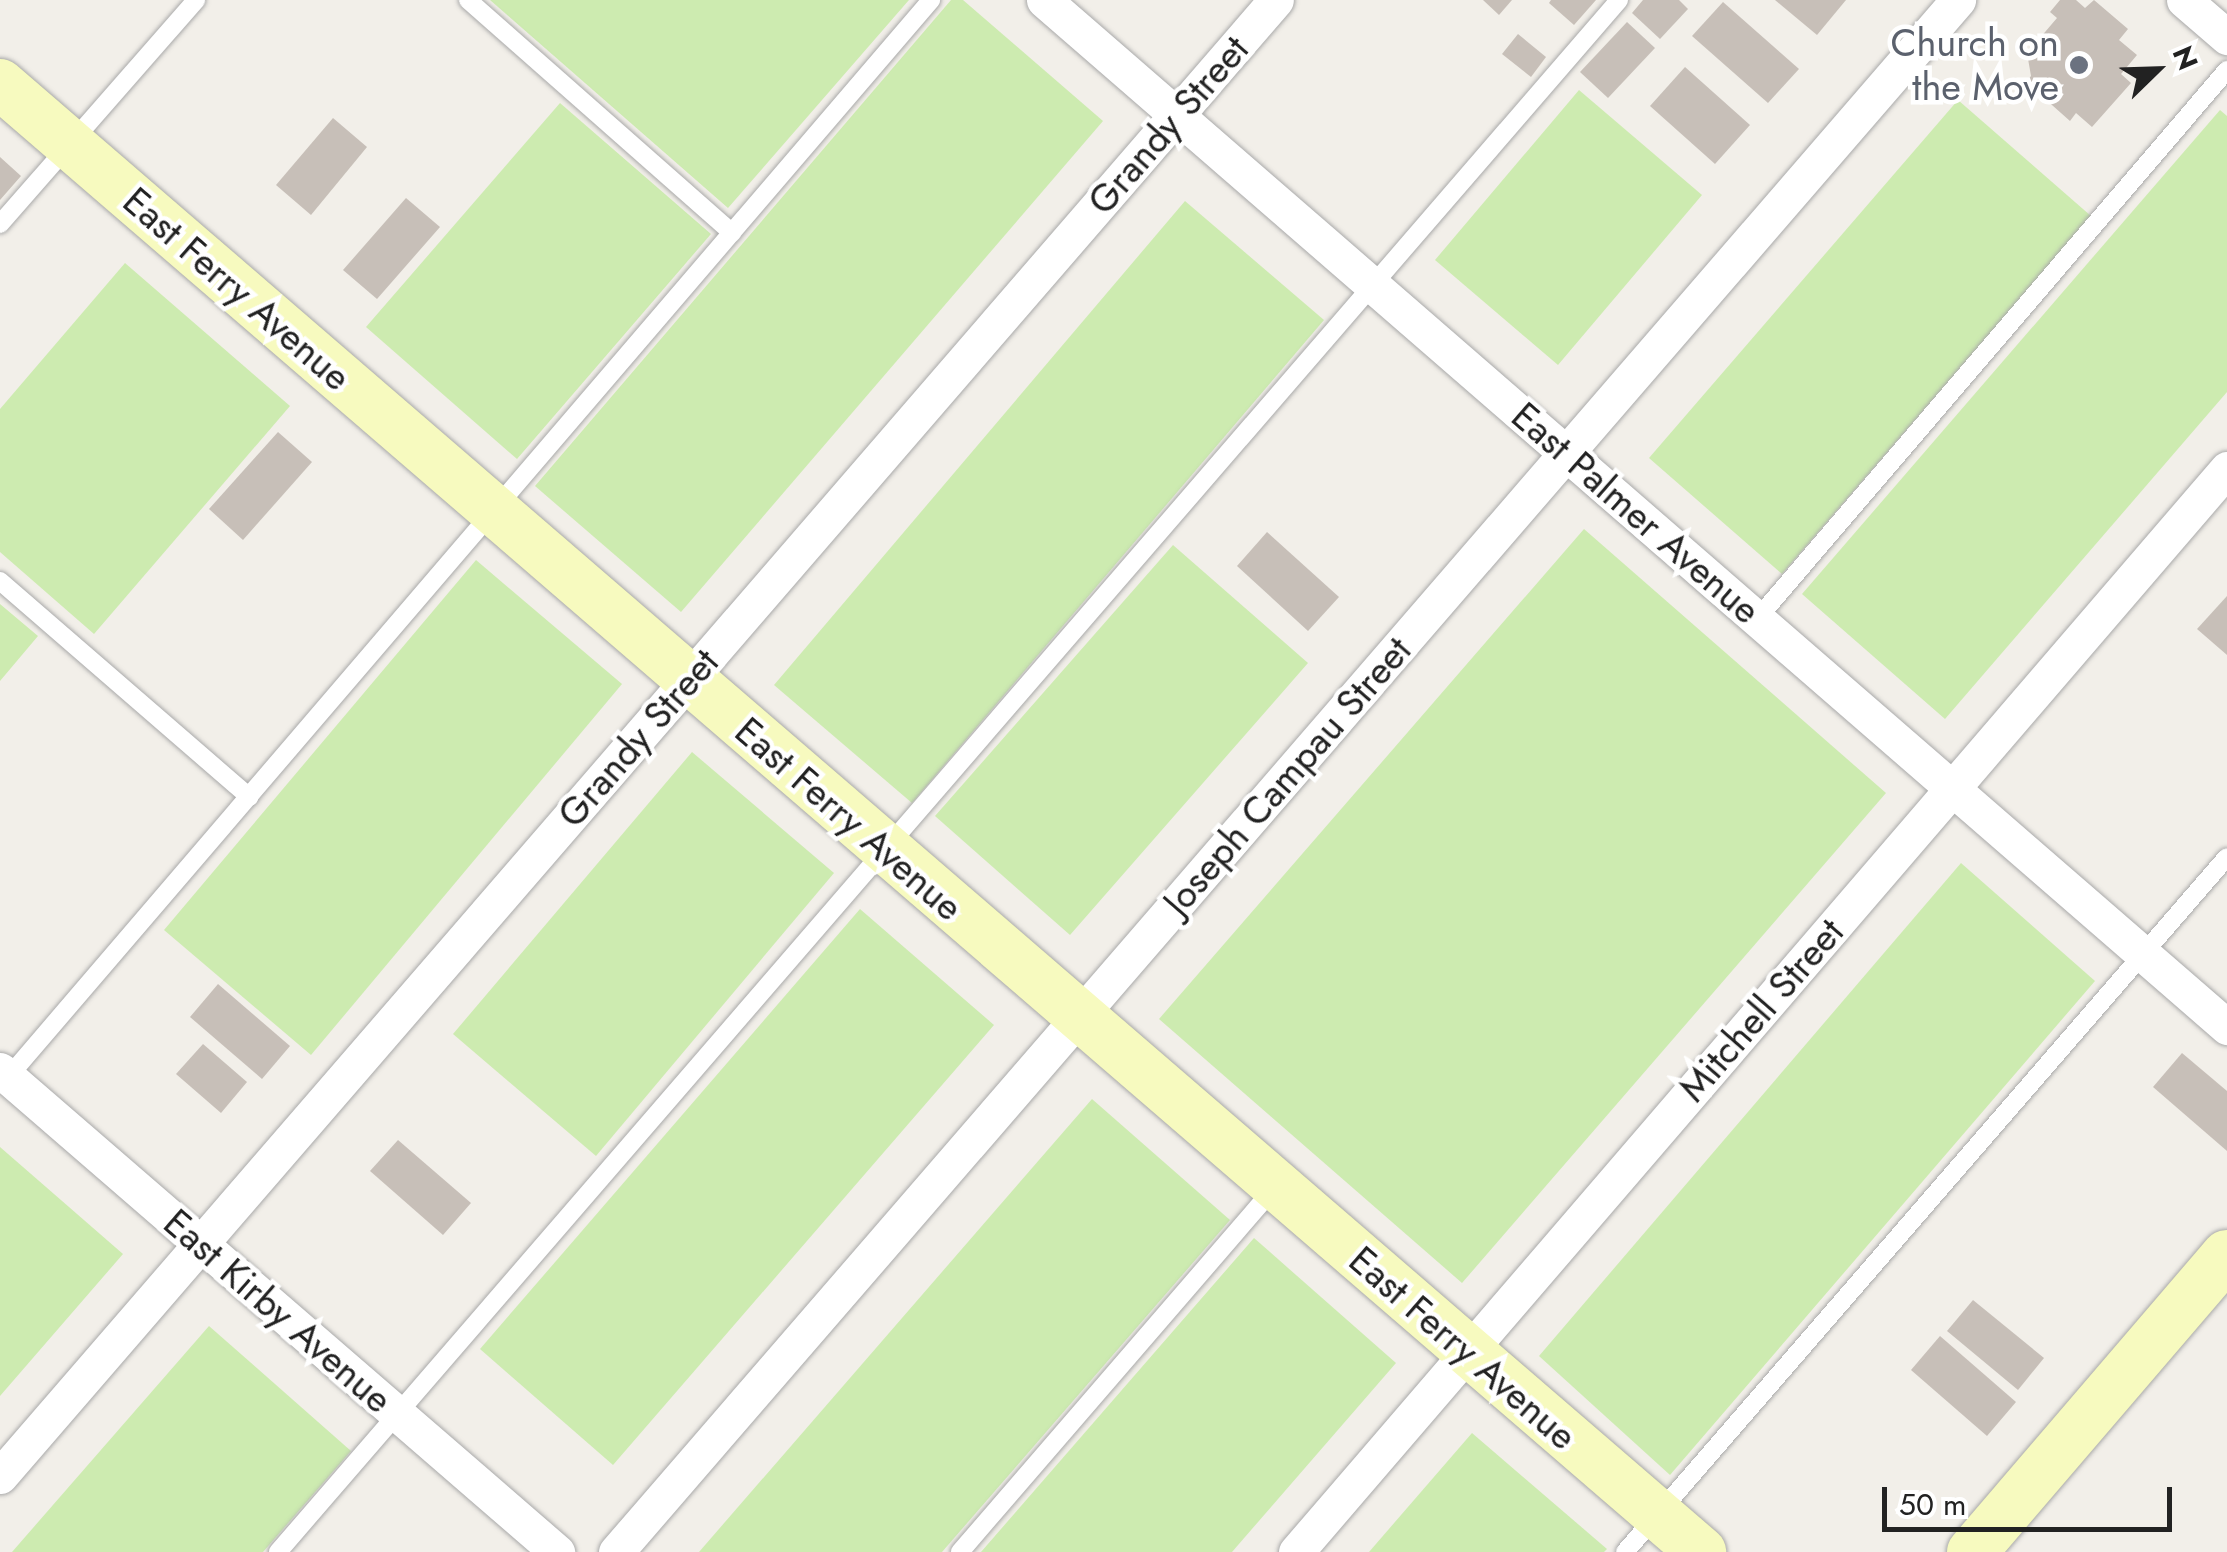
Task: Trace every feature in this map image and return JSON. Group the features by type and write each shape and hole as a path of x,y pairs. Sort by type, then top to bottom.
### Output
{"street":[{"name":"East Palmer Avenue","path":"1044,0 2227,1026"},
{"name":"Grandy Street","path":"0,1476 1276,0"},
{"name":"Joseph Campau Street","path":"616,1552 1958,0"},
{"path":"2184,0 2227,38"},
{"name":"East Ferry Avenue","path":"0,84 1468,1352 1641,1534 1701,1552"},
{"name":"Mitchell Street","path":"1296,1552 2227,470"},
{"name":"East Kirby Avenue","path":"3,1078 557,1552"},
{"path":"1972,1552 2227,1255"}],"lane":[{"path":"0,224 196,0"},
{"path":"468,0 732,233"},
{"path":"3,1078 931,0"},
{"path":"278,1552 1620,0"},
{"path":"1757,618 2227,70"},
{"path":"0,581 248,796"},
{"path":"1641,1534 2227,857"},
{"path":"960,1552 1275,1188"}],"green space":[{"path":"490,0 909,0 728,208"},
{"path":"951,0 963,0 1103,121 681,612 535,486"},
{"path":"1579,90 1702,195 1558,365 1435,260"},
{"path":"1958,100 2091,216 1782,574 1649,458"},
{"path":"560,103 711,234 517,459 366,327"},
{"path":"2220,110 2227,116 2227,392 1945,719 1802,594"},
{"path":"1185,201 1324,320 912,803 774,685"},
{"path":"125,263 290,406 94,634 0,552 0,409"},
{"path":"1584,529 1886,793 1462,1283 1159,1019"},
{"path":"1173,545 1308,663 1070,935 935,816"},
{"path":"476,560 622,684 311,1055 164,930"},
{"path":"0,604 38,636 0,681"},
{"path":"692,752 834,873 596,1156 453,1034"},
{"path":"1961,863 2095,981 1670,1475 1539,1356"},
{"path":"860,909 994,1025 613,1465 480,1349"},
{"path":"1092,1099 1230,1220 942,1552 699,1552"},
{"path":"0,1147 123,1254 0,1396"},
{"path":"1254,1238 1396,1363 1232,1552 981,1552"},
{"path":"209,1326 351,1451 263,1552 12,1552"},
{"path":"1472,1433 1607,1549 1369,1552"}],"building":[{"path":"1483,0 1512,0 1499,15"},
{"path":"1596,0 1574,25 1549,3"},
{"path":"1643,0 1679,0 1688,9 1660,39 1632,13"},
{"path":"1775,0 1846,0 1817,35"},
{"name":"Church on the Move","path":"2060,0 2076,0 2085,8 2094,0 2128,29 2119,40 2137,55 2121,74 2131,83 2092,127 2076,113 2070,121 2026,82 2031,76 2027,53 2057,18 2050,12"},
{"path":"1723,2 1799,69 1768,103 1692,36"},
{"path":"1627,22 1655,48 1608,98 1580,72"},
{"path":"1518,34 1546,57 1531,77 1502,54"},
{"path":"1685,67 1750,125 1715,164 1650,106"},
{"path":"333,118 367,147 311,215 276,185"},
{"path":"0,157 21,176 0,200"},
{"path":"406,198 440,227 377,299 343,270"},
{"path":"278,432 312,462 243,540 209,509"},
{"path":"1267,532 1339,597 1308,631 1237,566"},
{"path":"2227,596 2227,655 2197,629"},
{"path":"218,984 290,1046 262,1079 190,1017"},
{"path":"203,1044 247,1082 221,1113 176,1074"},
{"path":"2182,1053 2227,1091 2227,1151 2153,1087"},
{"path":"398,1140 471,1203 443,1235 370,1171"},
{"path":"1973,1300 2044,1358 2018,1390 1947,1331"},
{"path":"1940,1336 2016,1402 1987,1436 1911,1370"}],"place":[{"name":"Church on the Move","path":"2079,65"}]}
